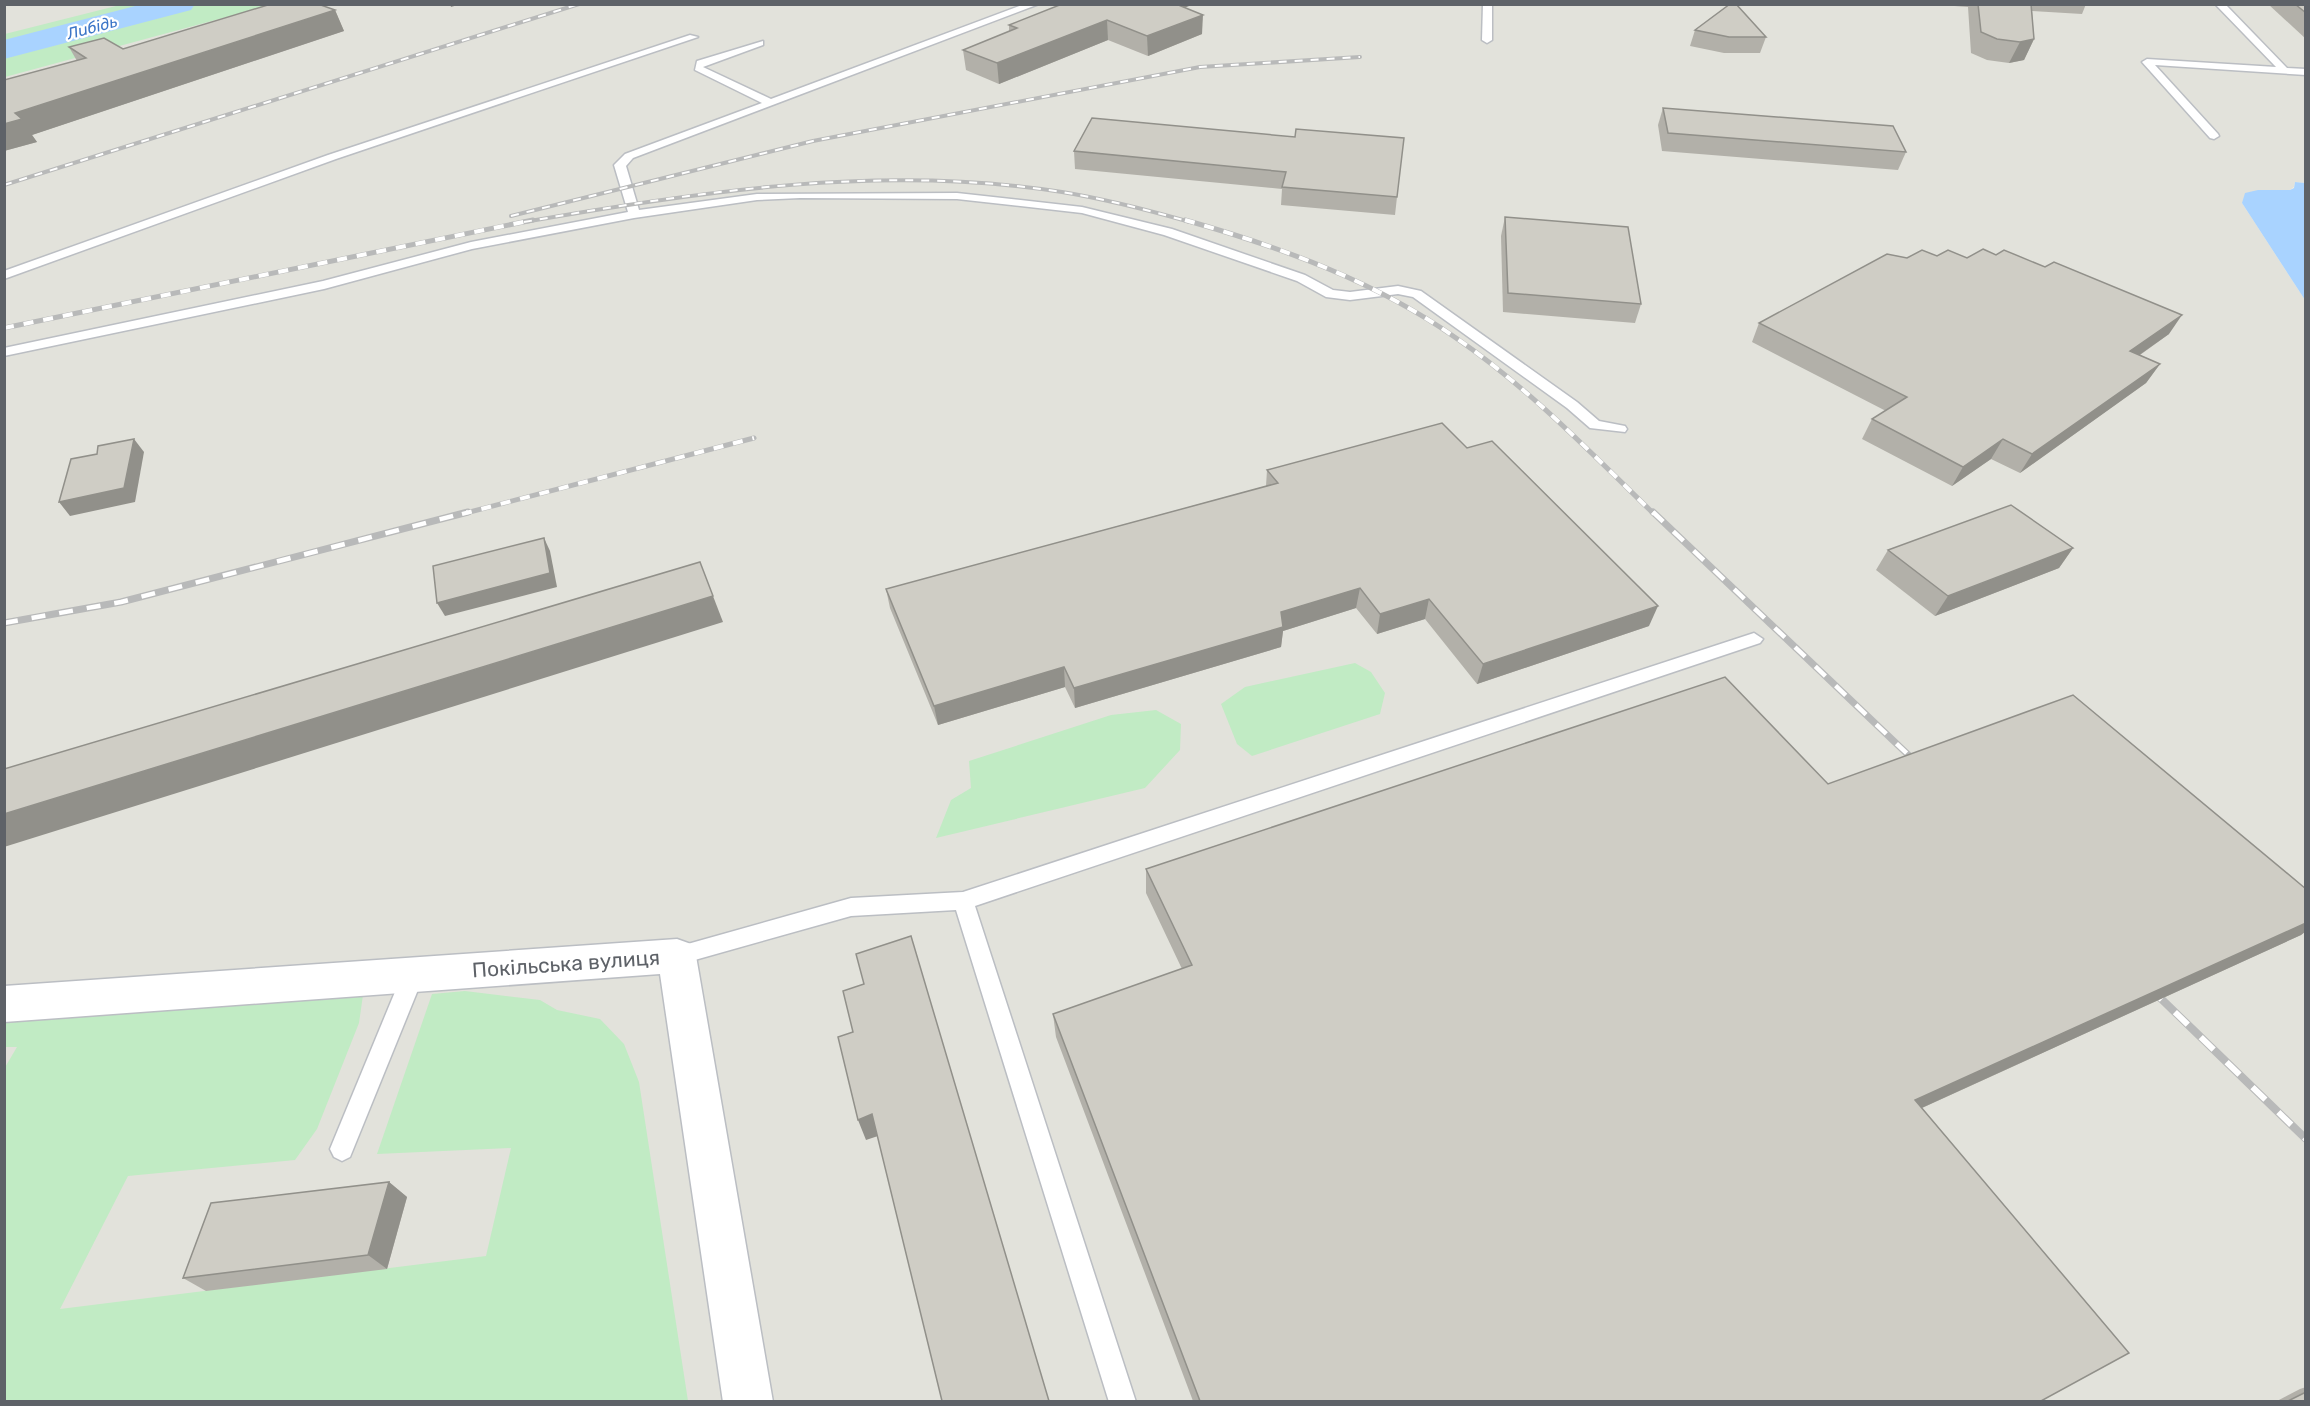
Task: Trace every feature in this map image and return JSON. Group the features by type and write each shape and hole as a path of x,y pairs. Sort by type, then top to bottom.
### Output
{"street":[{"name":"Покільська вулиця","path":"4,1004 677,956 748,1401"}],"lane":[{"path":"634,214 621,165 623,160 1035,4"},
{"path":"1487,40 1488,4"},
{"path":"2219,4 2285,71"},
{"path":"4,275 332,157 693,37"},
{"path":"760,43 710,58 700,63 698,68 770,103"},
{"path":"2214,136 2147,62 2306,72"},
{"path":"4,352 324,285 471,246 634,214 757,197 957,196 1082,210 1168,232 1301,278 1330,294 1350,296 1398,290 1417,294 1572,405 1595,425 1620,429"},
{"path":"677,956 851,907 963,900 1754,639"},
{"path":"963,900 1123,1401"},
{"path":"342,1149 413,975"}],"shaded area":[{"path":"5,5 2305,5 2305,183 2295,182 2294,187 2290,190 2242,203 2305,300 2305,1401 5,1402"}],"green space":[{"path":"120,5 271,5 5,77 5,34"},
{"path":"1355,663 1371,672 1385,693 1380,714 1252,756 1237,744 1221,704 1245,687"},
{"path":"1156,710 1181,724 1180,750 1145,788 936,838 951,800 971,788 969,761 1111,715"},
{"path":"465,991 540,1000 557,1010 600,1019 624,1044 639,1082 688,1401 5,1401 4,1069 17,1047 5,1047 5,1022 363,995 359,1023 317,1129 295,1160 128,1176 60,1309 486,1256 511,1148 377,1154 432,994"}],"water":[{"path":"2295,182 2305,183 2305,300 2242,203 2245,193 2258,190 2290,190 2294,188"}],"building":[{"path":"271,4 318,4 335,10 15,113 22,119 4,124 4,80 86,58 69,47 104,38 123,49"},
{"path":"1062,4 1176,4 1203,15 1147,36 1107,20 997,63 963,50 1017,28 1009,25"},
{"path":"1730,4 1736,4 1766,37 1729,37 1695,30"},
{"path":"1978,4 2031,4 2034,39 2020,42 1997,39 1981,32"},
{"path":"2295,4 2306,4 2306,13"},
{"path":"1663,108 1893,126 1906,152 1668,133"},
{"path":"1092,118 1295,137 1296,129 1404,138 1397,197 1282,187 1286,172 1074,151"},
{"path":"1505,217 1628,227 1641,304 1508,293"},
{"path":"1983,249 1996,255 2004,250 2045,267 2054,262 2182,315 2130,351 2160,364 2032,454 2003,439 1963,467 1872,419 1907,397 1759,323 1887,254 1907,258 1922,250 1937,256 1948,250 1967,258"},
{"path":"1442,423 1467,448 1492,441 1658,606 1483,664 1429,599 1380,614 1360,588 1281,612 1283,627 1074,688 1064,667 934,706 886,589 1278,483 1267,470"},
{"path":"134,439 124,488 59,502 71,459 97,454 98,446"},
{"path":"2011,505 2073,548 1948,596 1888,550"},
{"path":"544,538 550,573 437,603 433,566"},
{"path":"700,562 713,596 4,814 4,769"},
{"path":"1725,677 1828,784 2073,695 2306,889 2306,923 1915,1100 2129,1353 2041,1401 1200,1401 1053,1014 1192,965 1146,869"},
{"path":"911,936 1049,1401 942,1401 872,1114 858,1120 838,1037 853,1032 843,991 864,984 856,954"},
{"path":"389,1182 368,1255 183,1278 211,1203"},
{"path":"2306,1392 2306,1401 2288,1401"}],"waterway":[{"name":"Либідь","path":"4,50 180,4"}],"railway":[{"path":"4,185 579,4"},
{"path":"511,216 813,141 1200,67 1360,57"},
{"path":"524,222 658,200 792,185 860,181 995,184 1062,192 1126,205 1190,222"},
{"path":"4,328 533,220"},
{"path":"1185,220 1256,242 1326,268 1393,299 1425,318 1483,357 1509,378 1654,514"},
{"path":"462,514 754,438"},
{"path":"4,623 121,602 468,512"},
{"path":"1653,512 1920,766"},
{"path":"2149,987 2306,1139"}]}
